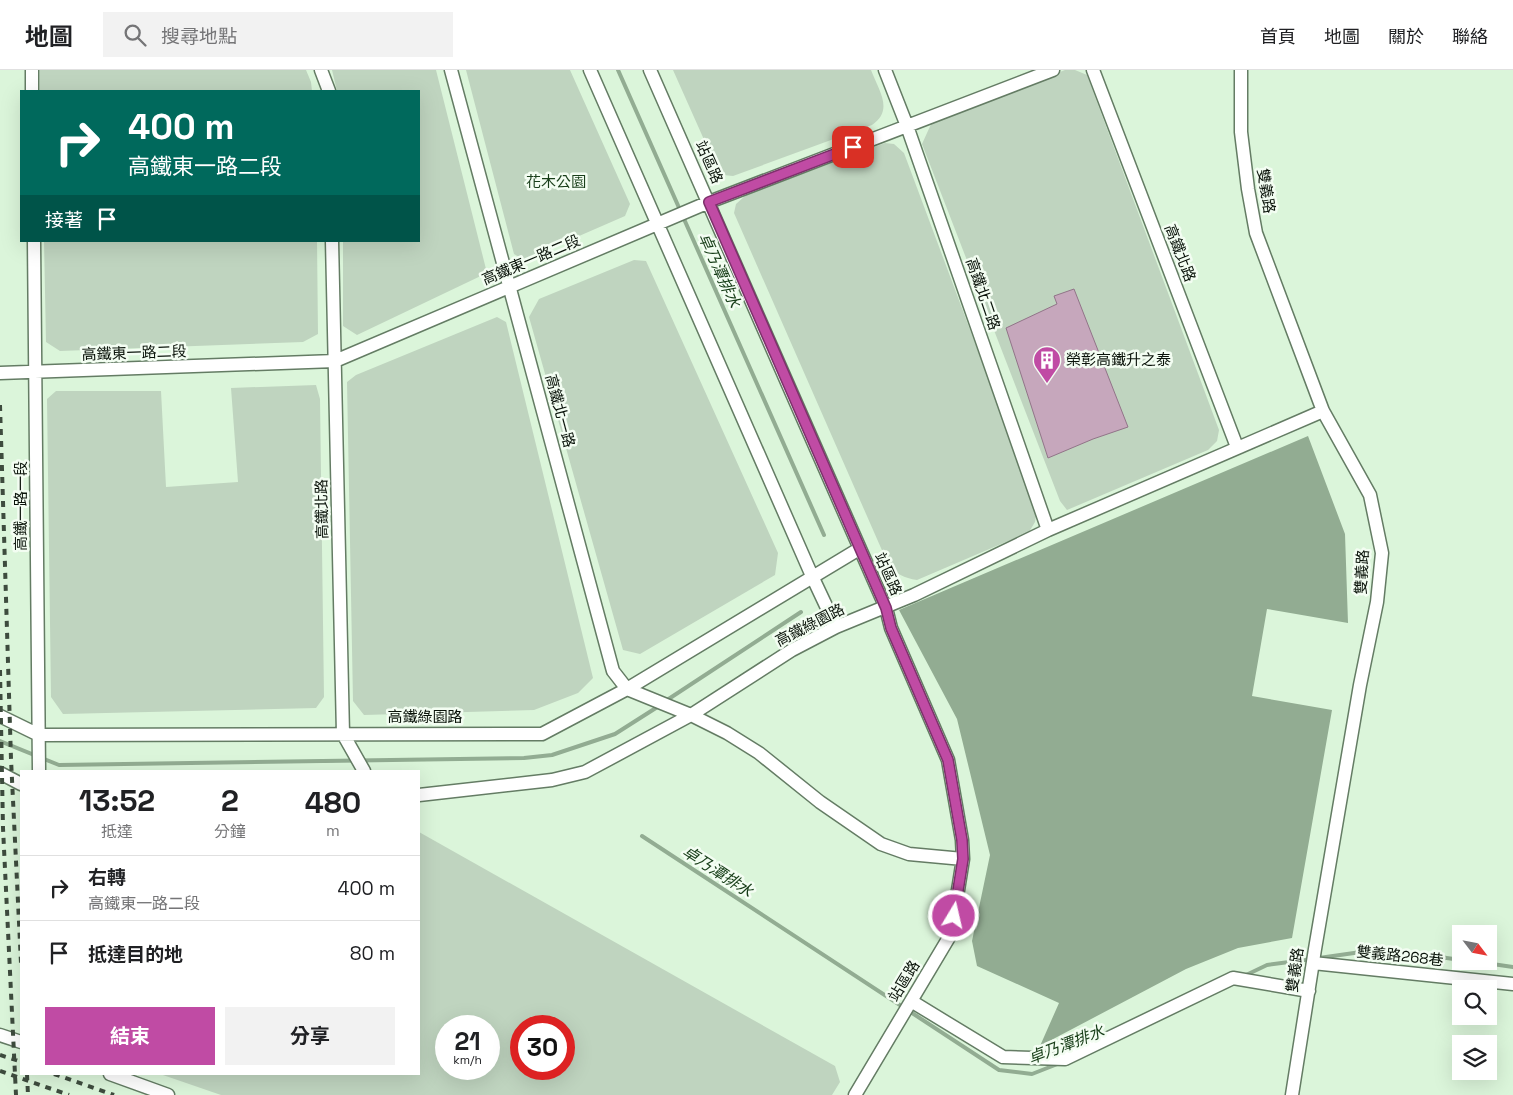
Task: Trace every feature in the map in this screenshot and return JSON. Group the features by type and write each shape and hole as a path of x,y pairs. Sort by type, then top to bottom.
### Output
{"street":[{"path":"32,70 32,90"},
{"path":"321,70 329,90"},
{"name":"高鐵北一路","path":"451,70 613,671 627,690"},
{"path":"590,70 836,627"},
{"name":"站區路","path":"650,70 886,608 891,628 948,760 962,840 963,859 951,934 855,1095"},
{"name":"高鐵北二路","path":"885,70 1048,530"},
{"name":"高鐵東一路二段","path":"0,374 334,360 709,202 1053,70"},
{"name":"高鐵北路","path":"1093,70 1237,447"},
{"name":"雙義路","path":"1241,70 1240,132 1256,233 1323,411 1370,495 1382,553 1377,602 1358,695 1314,949 1292,1095"},
{"name":"高鐵一路一段","path":"34,242 39,770"},
{"name":"高鐵北路","path":"332,242 343,734 363,770"},
{"name":"高鐵綠園路","path":"420,794 552,780 586,772 691,715 792,650 836,627 886,608 1048,530 1323,411"},
{"name":"高鐵綠園路","path":"0,716 39,736 542,734 627,690 859,549"},
{"path":"627,690 691,715 727,733 759,753 820,802 880,844 909,854 963,859"},
{"path":"0,773 20,783"},
{"name":"雙義路268巷","path":"1313,964 1513,984"},
{"path":"908,1007 1003,1057 1065,1059 1234,978 1309,991"},
{"path":"0,1035 20,1042"},
{"path":"113,1075 168,1095"}],"green space":[{"path":"40,70 306,70 312,90 40,90"},
{"path":"332,70 436,70 487,273 357,335 343,326 343,242 420,242 420,90 337,90"},
{"name":"花木公園","path":"466,70 570,70 630,204 625,216 524,260 514,254"},
{"path":"673,70 871,70 883,100 882,113 879,119 872,125 733,176 723,175 718,171"},
{"path":"1065,70 1075,70 1087,75 1219,430 1217,441 1208,450 1067,510 1060,501 922,144 932,122"},
{"path":"885,143 894,144 904,153 1037,509 1035,522 1029,532 917,580 901,575 888,564 734,213 736,204 746,195"},
{"path":"44,242 317,242 318,334 303,342 60,351 46,342"},
{"path":"634,260 646,261 778,553 775,575 640,654 623,650 529,317 539,299"},
{"path":"497,317 506,322 593,678 578,693 534,710 364,715 353,701 347,382 356,375"},
{"path":"316,385 320,399 324,697 316,708 63,714 51,697 47,399 56,391 161,391 166,487 238,482 231,388"},
{"path":"420,833 835,1066 840,1082 832,1095 221,1095 163,1075 420,1075"}],"shaded area":[{"path":"1308,436 1345,534 1348,623 1267,609 1252,696 1332,710 1292,938 1238,948 1186,969 1040,1046 1059,1003 977,966 972,941 990,855 957,719 899,610"}],"building":[{"path":"1074,289 1128,427 1048,458 1006,328 1057,304 1054,296"}],"waterway":[{"name":"卓乃潭排水","path":"618,70 824,535"},
{"path":"664,702 801,612"},
{"path":"0,741 59,765 524,758 552,755 615,734 659,706"},
{"name":"卓乃潭排水","path":"642,836 999,1070 1032,1074 1060,1063"},
{"name":"卓乃潭排水","path":"1319,958 1382,949 1452,959"},
{"name":"卓乃潭排水","path":"1244,976 1267,965 1312,959"},
{"name":"卓乃潭排水","path":"1498,965 1513,967"}],"railway":[{"path":"0,405 11,759 20,943"},
{"path":"0,670 3,828 16,1095"},
{"path":"0,1055 19,1061"},
{"path":"0,1071 69,1095"},
{"path":"27,1075 28,1095"},
{"path":"57,1075 114,1095"}],"place":[{"name":"榮彰高鐵升之泰","path":"1047,384"}],"route":[{"path":"853,147 709,202 886,608 891,628 948,760 962,840 963,859 954,916"}]}
